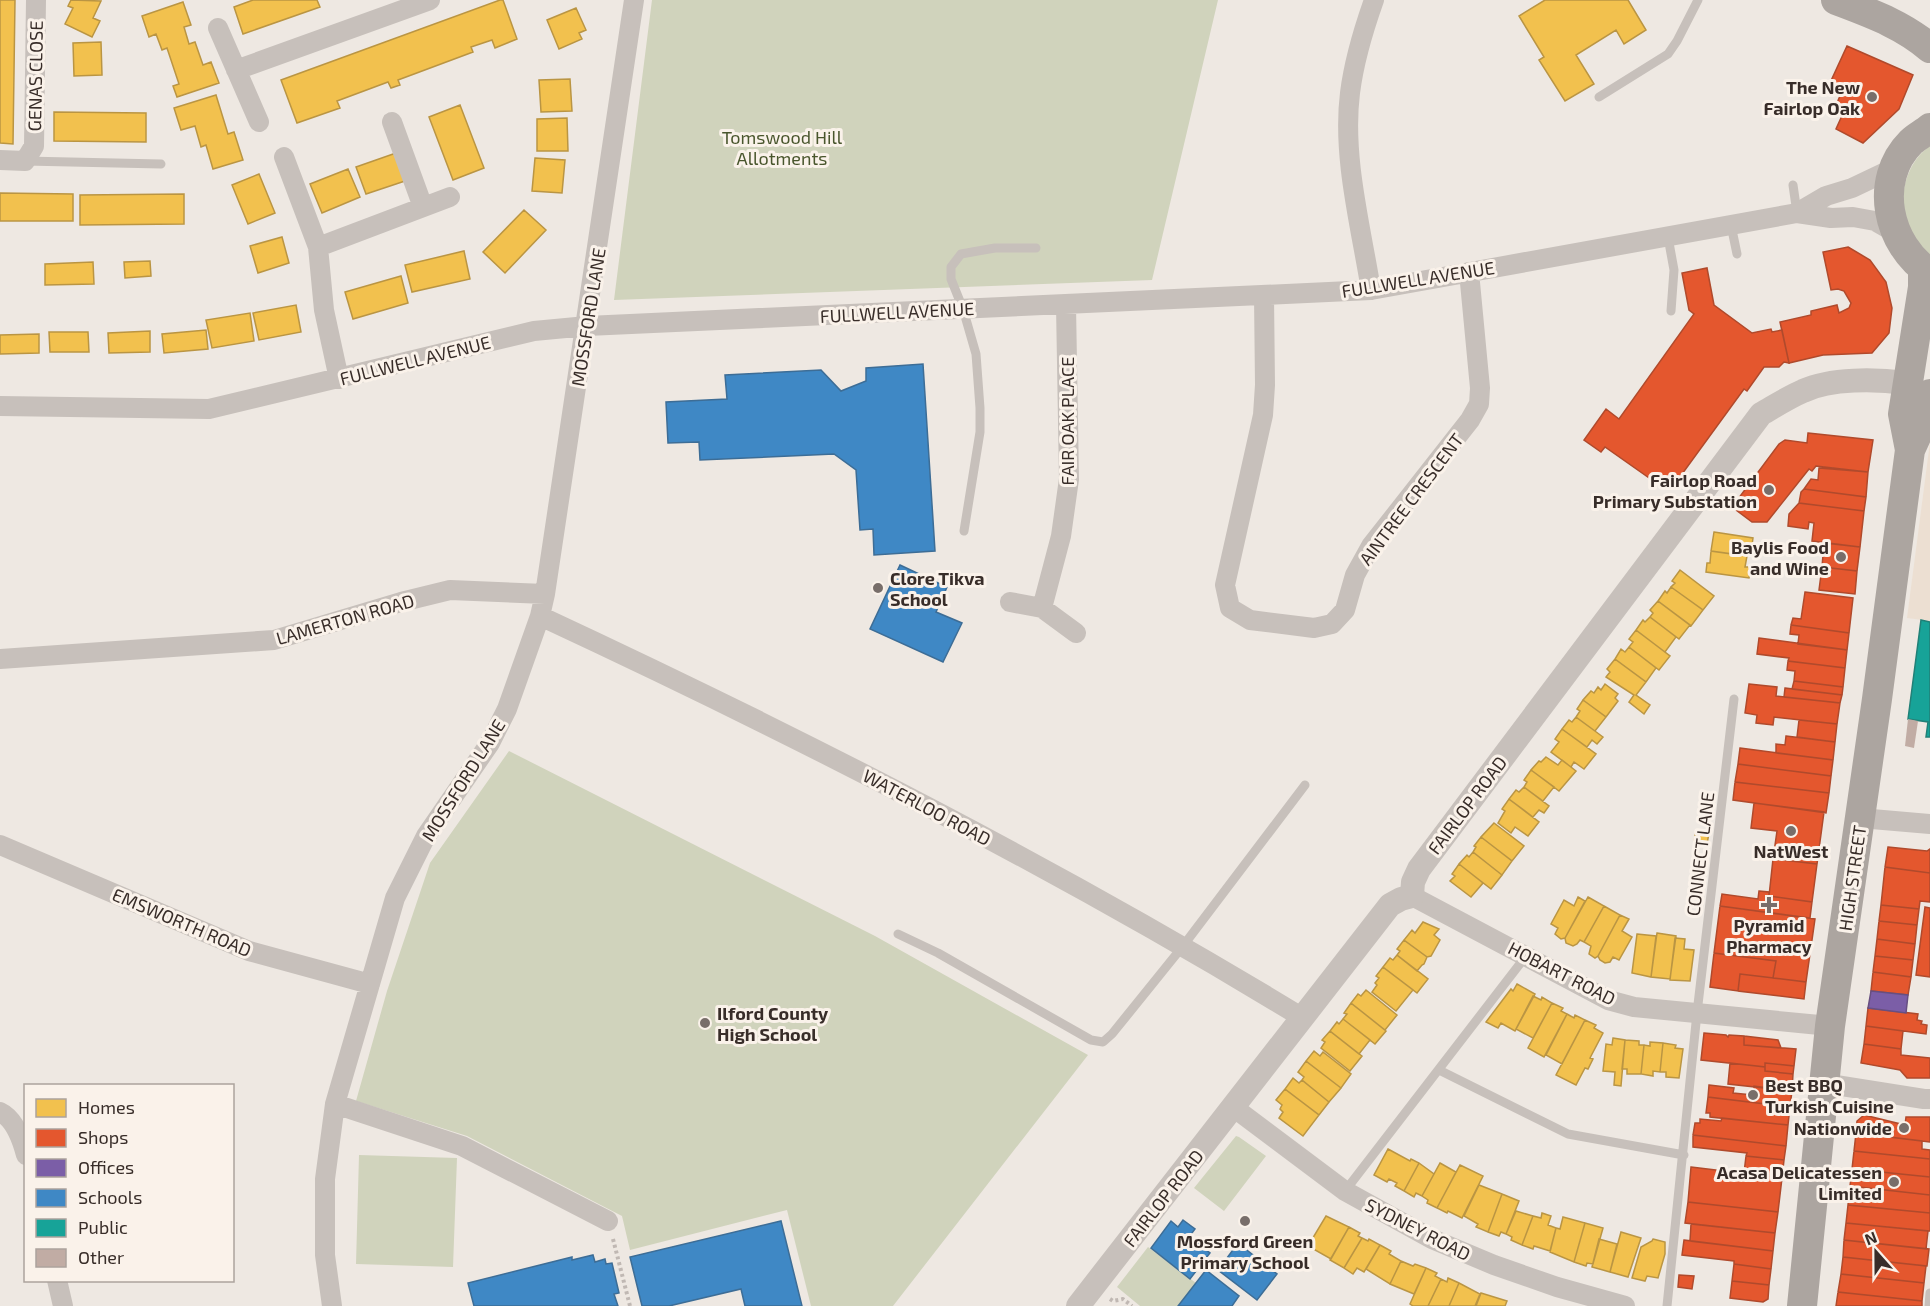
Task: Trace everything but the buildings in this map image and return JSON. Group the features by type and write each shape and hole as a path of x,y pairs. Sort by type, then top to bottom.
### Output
{"main road":[{"path":"1844,2 1913,33 1930,48"},
{"path":"1927,271 1906,252 1896,233 1889,207 1888,188 1894,168 1910,143 1930,128"},
{"name":"HIGH STREET","path":"1802,1306 1830,1026 1910,450 1903,414 1918,388 1923,287 1927,271"}],"street":[{"name":"GENAS CLOSE","path":"25,161 34,146 36,0"},
{"path":"236,70 430,0"},
{"name":"MOSSFORD LANE","path":"332,1306 324,1255 325,1179 335,1104 395,898 426,836 495,734 507,709 540,616 587,326 634,0"},
{"path":"1371,290 1350,156 1350,95 1360,39 1374,0"},
{"path":"218,28 259,122"},
{"path":"392,122 423,207"},
{"path":"284,157 318,247 324,310 339,379"},
{"path":"0,160 25,161"},
{"name":"FULLWELL AVENUE","path":"1797,213 1826,196 1852,188 1894,168"},
{"path":"318,247 450,197"},
{"name":"FULLWELL AVENUE","path":"0,406 209,409 534,331 587,326 1371,290 1797,213 1875,221 1896,233"},
{"name":"AINTREE CRESCENT","path":"1264,296 1263,415 1224,585 1230,608 1250,620 1314,628 1332,624 1345,610 1355,575 1371,546 1470,420 1479,404 1480,388 1469,272"},
{"name":"FAIR OAK PLACE","path":"1042,608 1060,536 1069,479 1066,304"},
{"name":"FAIRLOP ROAD","path":"1078,1306 1390,905 1401,898 1412,896 1413,882 1419,869 1761,414 1805,390 1842,381 1892,381 1918,388"},
{"name":"LAMERTON ROAD","path":"0,659 274,640 401,602 450,590 545,594"},
{"path":"1010,602 1042,608 1076,633"},
{"name":"WATERLOO ROAD","path":"540,616 716,699 836,759 1183,946 1303,1018"},
{"path":"1860,818 1930,824"},
{"name":"EMSWORTH ROAD","path":"0,844 249,951 370,984"},
{"name":"HOBART ROAD","path":"1412,896 1608,1000 1634,1007 1830,1026"},
{"path":"1823,1083 1924,1100 1930,1099"},
{"path":"335,1104 462,1146 608,1221"},
{"name":"SYDNEY ROAD","path":"1233,1107 1345,1191 1432,1239 1494,1266 1625,1306"},
{"path":"0,1112 5,1114 21,1139 24,1149"},
{"path":"57,1282 63,1306"}],"lane":[{"path":"1599,97 1668,54 1698,0"},
{"path":"25,161 161,164"},
{"path":"1793,185 1797,213"},
{"path":"1731,225 1737,254"},
{"path":"1668,237 1674,270 1671,311"},
{"path":"964,531 980,432 980,408 976,354 963,309 951,279 951,267 962,254 995,248 1036,248"},
{"name":"CONNECT LANE","path":"1667,1306 1734,699"},
{"path":"898,934 938,953 1091,1040 1103,1042 1183,946 1305,785"},
{"path":"1345,1191 1526,956"},
{"path":"1439,1070 1568,1134 1684,1155"},
{"path":"1929,1306 1930,1293"}],"path":[{"path":"608,1221 630,1306"}],"green space":[{"name":"Tomswood Hill Allotments","path":"652,0 1218,0 1152,280 614,300"},
{"path":"1930,146 1930,257 1910,231 1905,216 1903,194 1909,172 1922,153"},
{"name":"Ilford County High School","path":"509,751 875,936 1088,1055 893,1306 811,1306 787,1210 630,1250 622,1216 467,1136 356,1101 387,991 430,863"},
{"path":"1236,1136 1266,1156 1224,1211 1194,1188"},
{"path":"359,1155 457,1158 453,1267 356,1264"},
{"path":"1148,1247 1196,1283 1178,1306 1140,1306 1117,1287"}],"shaded area":[{"path":"1930,442 1930,621 1907,618"}],"place":[{"name":"The New Fairlop Oak","path":"1872,97"},
{"name":"Fairlop Road Primary Substation","path":"1769,490"},
{"name":"Baylis Food and Wine","path":"1841,557"},
{"name":"Clore Tikva School","path":"878,588"},
{"name":"NatWest","path":"1791,831"},
{"name":"Pyramid Pharmacy","path":"1769,905"},
{"name":"Ilford County High School","path":"705,1023"},
{"name":"Best BBQ Turkish Cuisine","path":"1753,1095"},
{"name":"Nationwide","path":"1904,1128"},
{"name":"Acasa Delicatessen Limited","path":"1894,1182"},
{"name":"Mossford Green Primary School","path":"1245,1221"}]}
